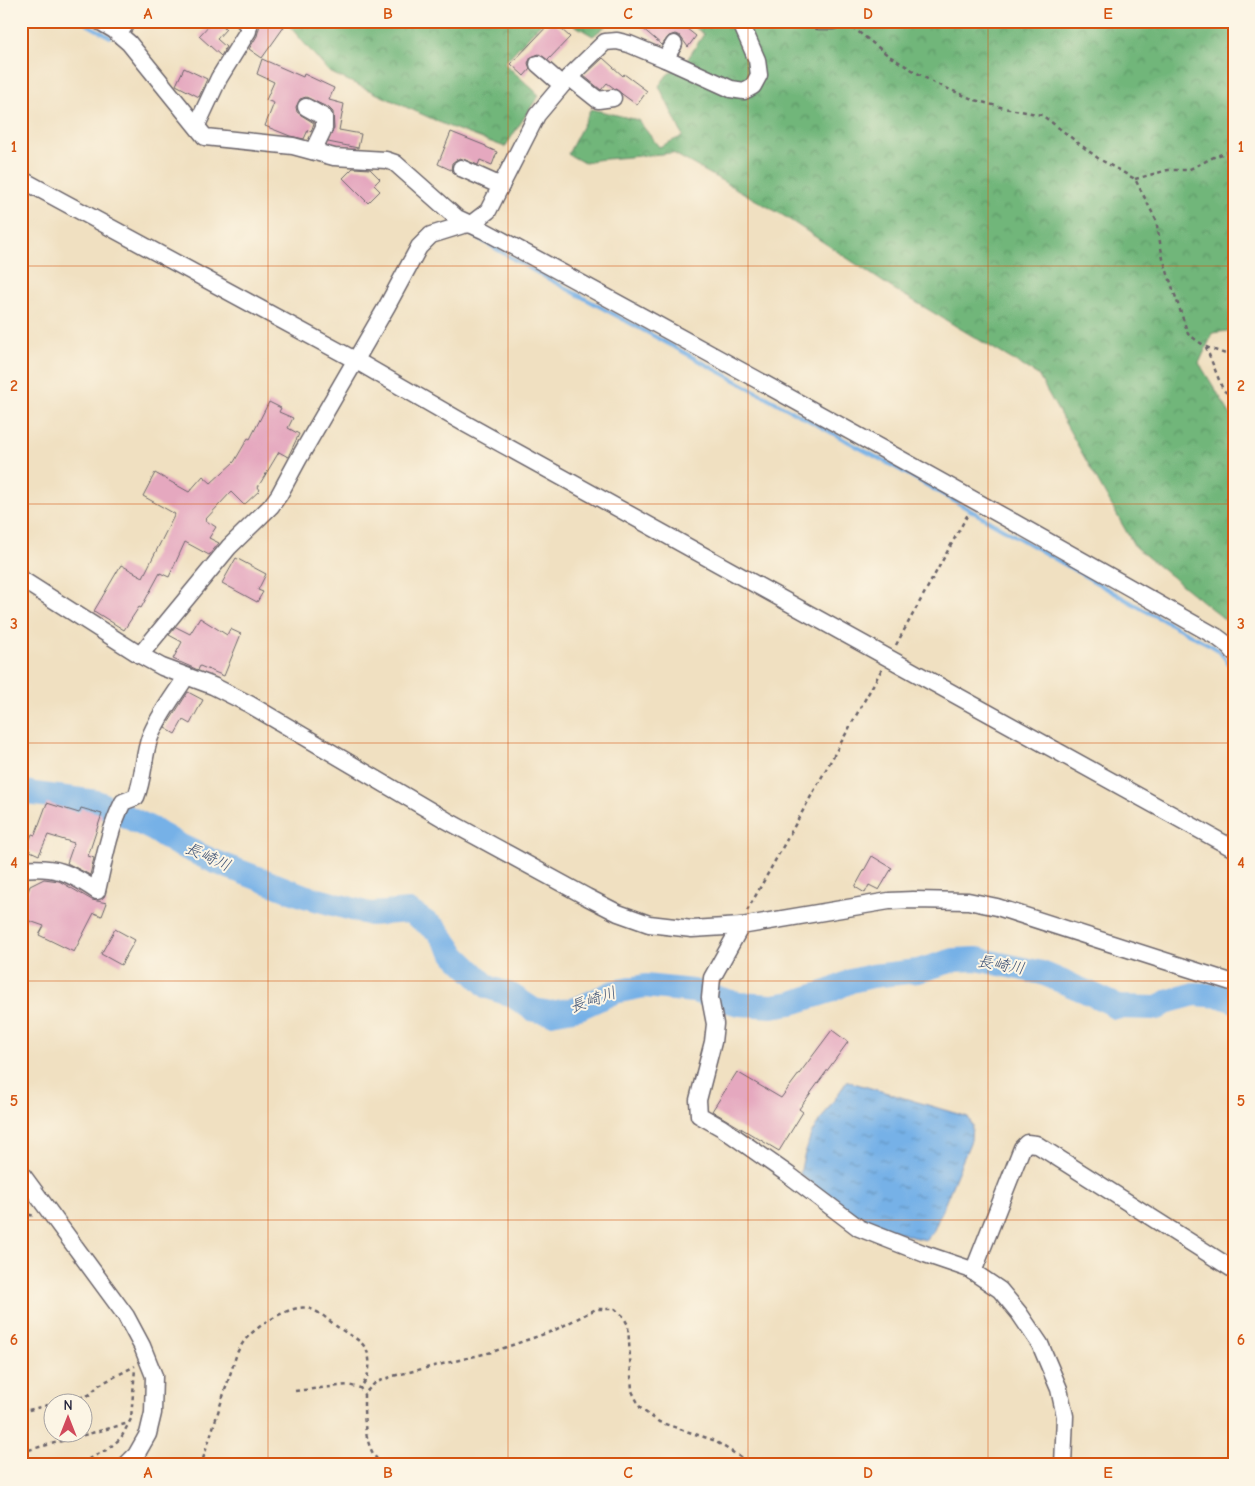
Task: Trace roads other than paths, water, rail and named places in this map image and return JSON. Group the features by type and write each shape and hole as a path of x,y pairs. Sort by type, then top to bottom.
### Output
{"street":[{"path":"99,21 123,28 136,50 205,137 293,146 334,157 386,160 394,163 457,218 463,226 746,372 1217,637 1234,652"},
{"path":"197,125 219,78 248,31 249,25 244,21"},
{"path":"140,655 229,547 280,495 419,247 431,235 463,226 488,211 537,115 566,81 605,42 617,41 665,59 731,89 744,91 754,86 758,75 757,60 740,21"},
{"path":"819,21 833,21"},
{"path":"665,59 674,44"},
{"path":"538,64 598,100 613,98"},
{"path":"306,107 324,117 324,128 313,151"},
{"path":"461,168 501,186"},
{"path":"21,179 355,360 464,423 1154,803 1234,849"},
{"path":"21,579 140,655 186,677 213,686 249,704 446,820 618,913 649,924 692,929 741,926 889,901 938,899 968,901 1006,910 1234,983"},
{"path":"21,869 49,868 72,874 97,891 115,817 123,802 136,797 140,787 150,737 167,705 186,677"},
{"path":"741,926 712,978 710,998 715,1024 713,1042 698,1100 700,1115 722,1128 789,1175 859,1228 925,1254 952,1262 973,1272 1000,1290 1040,1344 1059,1389 1065,1416 1063,1465"},
{"path":"973,1272 1022,1148 1027,1143 1036,1144 1234,1270"},
{"path":"21,1173 126,1316 142,1346 154,1376 153,1413 148,1434 136,1455 126,1465"}],"water":[{"path":"847,1081 968,1117 972,1125 971,1140 934,1230 926,1240 852,1216 800,1174 811,1134"}],"waterway":[{"path":"81,21 110,37"},
{"path":"465,230 525,266 902,471 1144,610 1212,646 1218,650 1234,670"},
{"name":"長崎川","path":"21,791 97,802 213,861 304,896 370,914 409,911 437,930 455,955 488,987 511,995 534,1010 551,1013 579,1008 614,992 645,986 693,991 739,1004 772,1006 792,1003 830,991 851,981 872,976 918,971 954,960 977,959 1042,973 1111,1003 1115,1007 1158,1008 1169,1001 1195,994 1221,996 1234,1001"}]}
